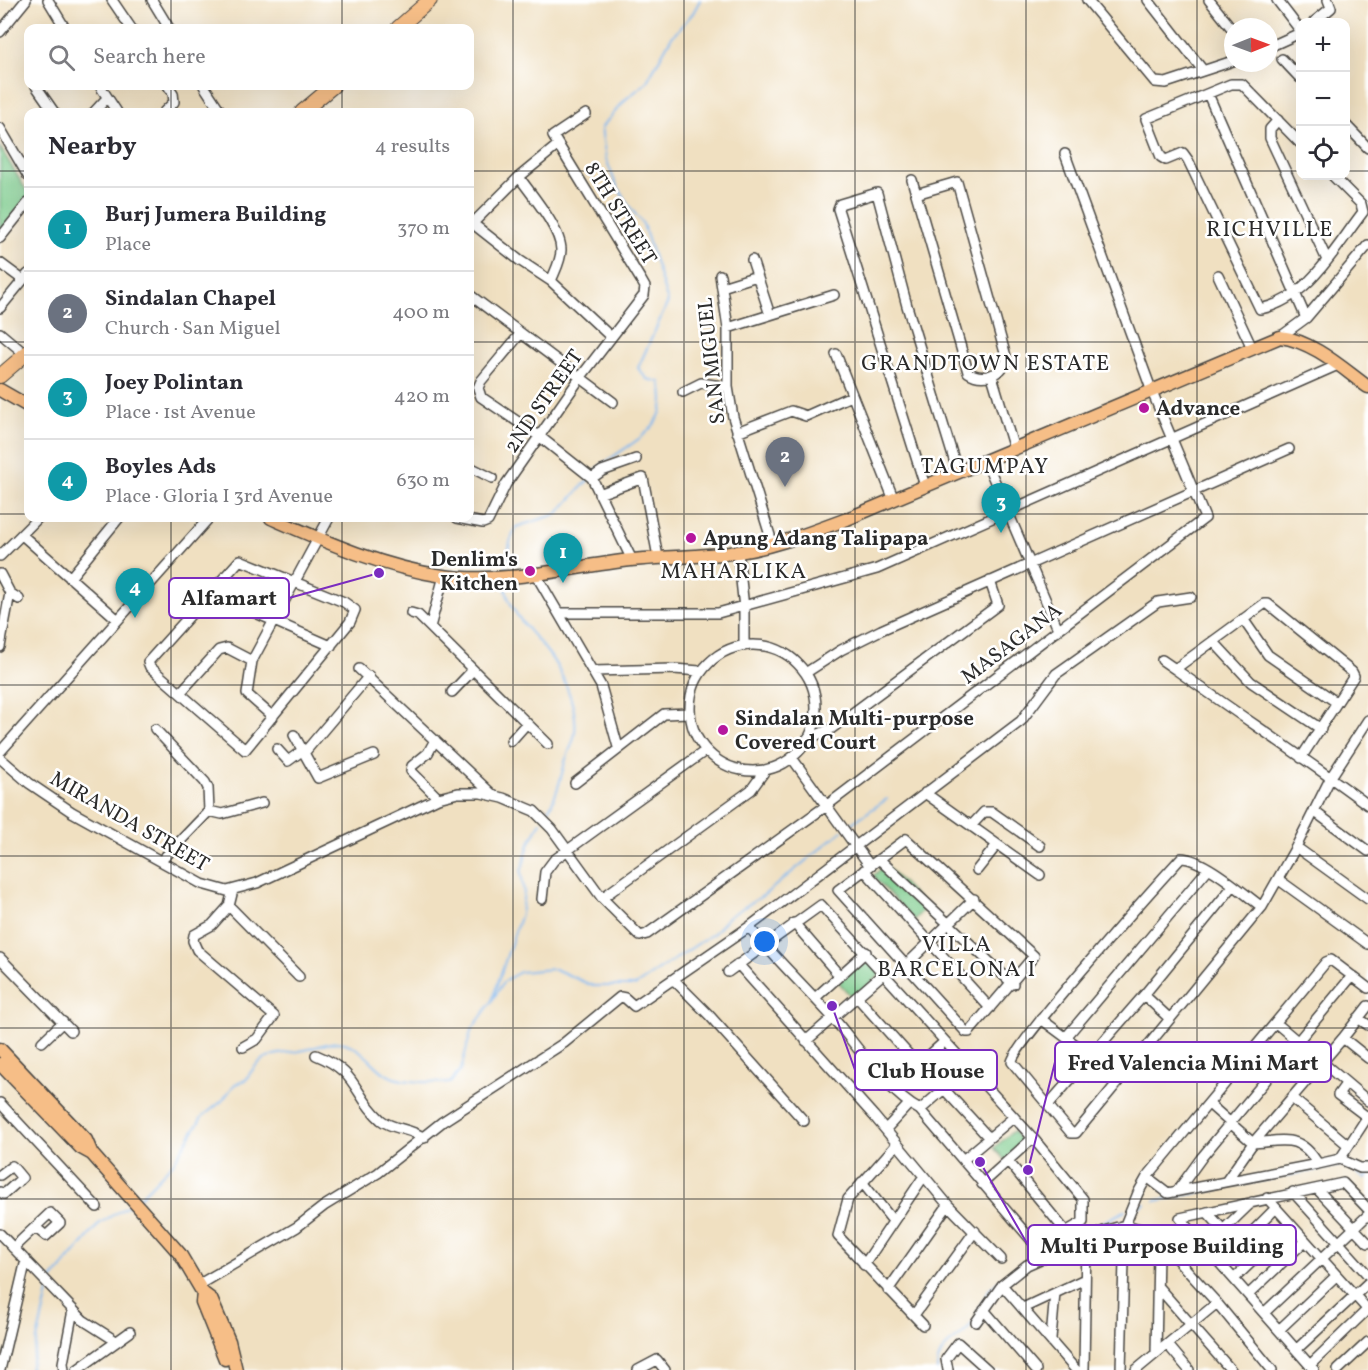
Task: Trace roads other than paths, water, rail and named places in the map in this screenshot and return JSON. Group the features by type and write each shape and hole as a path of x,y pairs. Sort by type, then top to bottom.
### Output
{"highway":[{"path":"403,24 430,0"},
{"path":"307,108 328,90"},
{"path":"0,376 24,356"}],"main road":[{"path":"280,522 383,562 444,576 514,575 658,557 738,552 773,545 894,500 1280,336 1299,341 1368,387"},
{"path":"0,384 24,397"},
{"path":"0,390 24,404"},
{"path":"0,1049 86,1140 92,1154 180,1254 200,1289 211,1299 215,1307 229,1341 236,1370"},
{"path":"0,1064 81,1148 92,1154"},
{"path":"200,1289 202,1302 221,1346 227,1370"}],"street":[{"path":"0,32 26,0"},
{"path":"48,0 63,24"},
{"path":"112,0 127,24"},
{"path":"152,0 167,24"},
{"path":"1087,0 1155,82 1166,83 1224,63"},
{"path":"1148,0 1202,69"},
{"path":"1209,0 1224,19"},
{"path":"1276,0 1296,27"},
{"path":"1319,18 1331,8 1328,0"},
{"path":"1278,43 1296,34"},
{"path":"1282,59 1296,74"},
{"path":"1296,139 1242,84 1232,84 1147,117 1146,122 1163,159 1182,153 1188,160 1223,230 1257,308 1263,309 1296,294 1327,260 1363,210 1361,204 1337,180"},
{"path":"39,90 51,108"},
{"path":"102,90 114,108"},
{"path":"168,108 174,102 171,90"},
{"path":"207,90 218,108"},
{"path":"1208,94 1306,318"},
{"path":"98,108 107,98"},
{"name":"8TH STREET","path":"586,114 553,136 645,287 644,295 633,312 611,337"},
{"path":"1278,120 1270,129 1270,138 1327,260"},
{"path":"1348,126 1368,148"},
{"path":"0,128 24,169"},
{"path":"474,221 519,177 558,145"},
{"path":"1065,154 1151,389 1195,492"},
{"path":"519,177 550,223 561,247 558,266 551,281"},
{"path":"912,180 916,194 968,372 976,377 992,376 1005,365 1007,360 957,182 916,194"},
{"path":"925,486 838,209 840,204 875,192 958,473"},
{"path":"0,238 24,208"},
{"path":"474,226 551,281 611,337"},
{"path":"1280,336 1306,318 1368,245"},
{"path":"752,260 770,315"},
{"path":"0,263 24,276"},
{"name":"SAN MIGUEL","path":"720,275 728,328 729,387 737,432 773,545"},
{"path":"1218,275 1252,348"},
{"path":"722,287 758,276"},
{"path":"0,308 24,279"},
{"path":"728,328 834,295"},
{"path":"474,298 613,402"},
{"path":"0,333 24,351"},
{"path":"521,333 487,373 478,388 481,397 539,436 589,476 608,516 618,527 626,551 632,560"},
{"name":"2ND STREET","path":"474,521 483,523 488,521 506,484 611,337"},
{"path":"836,354 894,500"},
{"path":"560,614 718,613 744,608 878,569 1338,365"},
{"path":"992,376 1014,449"},
{"path":"683,392 701,383 729,387"},
{"path":"737,432 791,411 806,416 851,396"},
{"path":"807,672 841,650 1029,563 1195,492 1289,448"},
{"path":"589,476 636,459"},
{"path":"986,461 1006,513 1058,629"},
{"path":"474,469 492,478"},
{"path":"599,494 643,478 658,557"},
{"name":"MASAGANA","path":"603,898 640,936 646,934 826,806 1204,518 1195,492"},
{"path":"0,556 34,522"},
{"path":"70,579 116,522"},
{"path":"0,752 205,522"},
{"path":"273,717 248,693 247,682 252,662 272,621 297,582 327,522"},
{"path":"22,536 118,620"},
{"path":"738,552 744,608 744,646"},
{"path":"240,560 344,602 356,610 350,622 331,646 245,750 150,667 148,662 210,593 240,560"},
{"path":"535,573 593,671 605,699 618,747"},
{"path":"0,574 10,593 19,600"},
{"path":"430,627 444,576"},
{"path":"807,740 831,729 998,605 990,581"},
{"path":"0,647 10,593"},
{"path":"210,593 331,646"},
{"path":"200,1289 385,1168 442,1122 564,1043 620,997 625,998 634,1006 699,963 1021,721 1056,674 1158,602 1191,597"},
{"path":"1175,669 1243,619 1268,604 1354,676 1301,758"},
{"path":"411,613 430,627 548,744"},
{"path":"1243,619 1268,655 1336,702"},
{"path":"1213,641 1251,682 1321,729"},
{"path":"360,669 493,795 514,802 543,819 603,898 751,790 764,772 792,758 807,740 815,720 813,684 807,672 792,657 776,649 760,645 730,649 700,671 693,683 689,713 705,751 724,763 746,771 764,772"},
{"path":"180,693 219,650 227,648 252,662"},
{"path":"1162,660 1365,802 1368,790"},
{"path":"593,671 674,669 700,671"},
{"path":"452,693 472,671"},
{"path":"277,749 288,761 303,752 369,676"},
{"path":"575,783 618,747 664,714 689,713"},
{"path":"1262,907 1208,869 1189,858 1181,858 1041,1019 1012,1058 1071,1133 1076,1133 1262,907 1315,812 1331,777 1368,720"},
{"path":"511,741 527,723"},
{"path":"155,729 208,788 209,812 161,861"},
{"path":"294,735 318,778 374,754"},
{"path":"435,740 428,753 412,766 411,771 438,798"},
{"path":"542,899 545,872 567,850 705,751"},
{"name":"MIRANDA STREET","path":"0,758 58,803 202,884 233,890 257,883 438,798 458,793 493,795"},
{"path":"792,758 856,846 867,868 990,1008"},
{"path":"925,793 996,846 1040,875"},
{"path":"209,812 222,814 262,803"},
{"path":"971,826 984,812 992,812 1040,846"},
{"path":"1315,812 1368,851"},
{"path":"828,896 908,839 1034,956 1013,984 970,1031 966,1032 838,890"},
{"path":"977,870 996,846"},
{"path":"1296,847 1368,899"},
{"path":"879,859 1013,984"},
{"path":"1067,1036 1208,869"},
{"path":"1279,879 1368,944"},
{"path":"1048,1105 1144,995 1233,886"},
{"path":"233,890 229,906 212,925 194,935 193,942 197,950 274,1016 257,1039 243,1047"},
{"path":"905,966 974,899"},
{"path":"729,972 738,964 764,945 794,923 821,905 1033,1138 1083,1199 1083,1222 1067,1233 1037,1246 920,1110 909,1104 893,1088 815,998 764,945 749,927"},
{"path":"229,906 299,977"},
{"path":"794,923 839,975"},
{"path":"815,998 866,952"},
{"path":"0,958 71,1031"},
{"path":"1121,1370 1125,1225 1146,1177 1329,960 1368,988"},
{"path":"738,964 886,1129 948,1205 1001,1259"},
{"path":"806,1041 884,973"},
{"path":"1178,1190 1352,976"},
{"path":"674,980 709,1015 804,1121"},
{"path":"1144,995 1170,1019"},
{"path":"857,997 918,1065"},
{"path":"1227,1180 1253,1143 1368,1006"},
{"path":"1358,1018 1368,1025"},
{"path":"1041,1019 1067,1036 1091,1056"},
{"path":"42,1042 63,1023"},
{"path":"1276,1023 1368,1101"},
{"path":"1343,1038 1368,1059"},
{"path":"893,1088 944,1042"},
{"path":"316,1054 346,1072 384,1122 416,1132 424,1138"},
{"path":"920,1110 969,1067"},
{"path":"1340,1159 1368,1117 1338,1095 1346,1084"},
{"path":"944,1088 989,1138"},
{"path":"1292,1098 1348,1145"},
{"path":"0,1103 97,1207"},
{"path":"886,1129 909,1104"},
{"path":"1209,1104 1253,1143 1289,1139 1303,1146 1318,1164"},
{"path":"963,1160 1014,1116"},
{"path":"982,1184 1033,1138"},
{"path":"897,1144 848,1199 838,1236 923,1325"},
{"path":"1146,1177 1164,1192 1340,1159 1360,1168 1368,1168"},
{"path":"1008,1161 1067,1233"},
{"path":"0,1175 12,1166 22,1178 4,1194 0,1192"},
{"path":"864,1265 924,1176"},
{"path":"862,1182 893,1221"},
{"path":"1267,1198 1368,1310 1312,1368 1235,1278 1179,1219 1207,1212 1252,1202 1267,1198 1293,1192 1343,1183 1368,1209"},
{"path":"1317,1189 1368,1244"},
{"path":"1293,1192 1368,1275"},
{"path":"1224,1229 1252,1202"},
{"path":"888,1290 948,1205"},
{"path":"1221,1263 1276,1208"},
{"path":"1207,1212 1238,1246"},
{"path":"13,1248 35,1227 50,1213 60,1224 46,1236 35,1227"},
{"path":"1265,1312 1368,1215"},
{"path":"976,1322 1002,1285 1027,1265 1125,1225 1152,1232 1217,1303 1272,1370"},
{"path":"1235,1278 1290,1225"},
{"path":"914,1315 975,1231"},
{"path":"0,1234 73,1310 96,1329 116,1341"},
{"path":"1084,1370 1086,1240"},
{"path":"1249,1294 1305,1241"},
{"path":"1156,1353 1158,1252 1163,1243"},
{"path":"0,1370 4,1335 26,1260"},
{"path":"1280,1329 1336,1276"},
{"path":"1023,1308 1085,1279"},
{"path":"1297,1350 1368,1283"},
{"path":"1002,1285 1052,1339 1076,1370"},
{"path":"1158,1287 1231,1370"},
{"path":"1052,1339 1054,1293"},
{"path":"1136,1370 1149,1366 1156,1353 1217,1303"},
{"path":"64,1370 63,1363 73,1310"},
{"path":"984,1310 1036,1370"},
{"path":"77,1370 130,1332"},
{"path":"1338,1370 1368,1342"},
{"path":"948,1370 946,1359 958,1343 988,1370"},
{"path":"1167,1345 1189,1370"},
{"path":"638,1370 655,1360 659,1361 665,1370"}],"waterway":[{"path":"596,470 645,434 661,412 663,398 660,382 647,379 638,368 668,302 643,224 615,182 606,159 601,128 626,99 646,83 671,38 693,13 700,0"},
{"path":"505,574 510,542 516,527 557,514 589,479"},
{"path":"505,583 514,610 550,656 562,677 574,711 573,741 556,793 544,817"},
{"path":"846,827 887,799"},
{"path":"491,1003 521,914 524,892 521,872 529,844 541,822"},
{"path":"493,999 504,981 520,972 541,970 555,969 593,986 635,986 714,933 728,917 764,895 842,831"},
{"path":"138,1199 174,1162 202,1117 222,1101 235,1084 246,1080 259,1062 266,1058 340,1042 359,1050 382,1071 394,1078 415,1082 450,1083 461,1070 471,1031 490,1004"},
{"path":"1155,1201 1342,1165"},
{"path":"1355,1171 1365,1179 1368,1175"},
{"path":"50,1282 100,1223 131,1204"},
{"path":"1138,1207 1145,1204"},
{"path":"1032,1258 1125,1211"},
{"path":"978,1311 990,1288 1005,1277"},
{"path":"30,1370 49,1288"},
{"path":"937,1370 941,1353 973,1322"}],"place":[{"name":"Advance","path":"1144,408"},
{"name":"Sindalan Chapel","path":"785,487"},
{"name":"Joey Polintan","path":"1001,533"},
{"name":"Apung Adang Talipapa","path":"691,538"},
{"name":"Denlim's Kitchen","path":"530,571"},
{"name":"Alfamart","path":"379,573"},
{"name":"Burj Jumera Building","path":"563,583"},
{"name":"Boyles Ads","path":"135,618"},
{"name":"Sindalan Multi-purpose Covered Court","path":"723,730"},
{"name":"Club House","path":"832,1006"},
{"name":"Multi Purpose Building","path":"980,1162"},
{"name":"Fred Valencia Mini Mart","path":"1028,1170"}],"district":[{"name":"RICHVILLE","path":"1270,228"},
{"name":"GRANDTOWN ESTATE","path":"986,362"},
{"name":"TAGUMPAY","path":"985,465"},
{"name":"MAHARLIKA","path":"734,570"},
{"name":"VILLA BARCELONA I","path":"957,956"}]}
